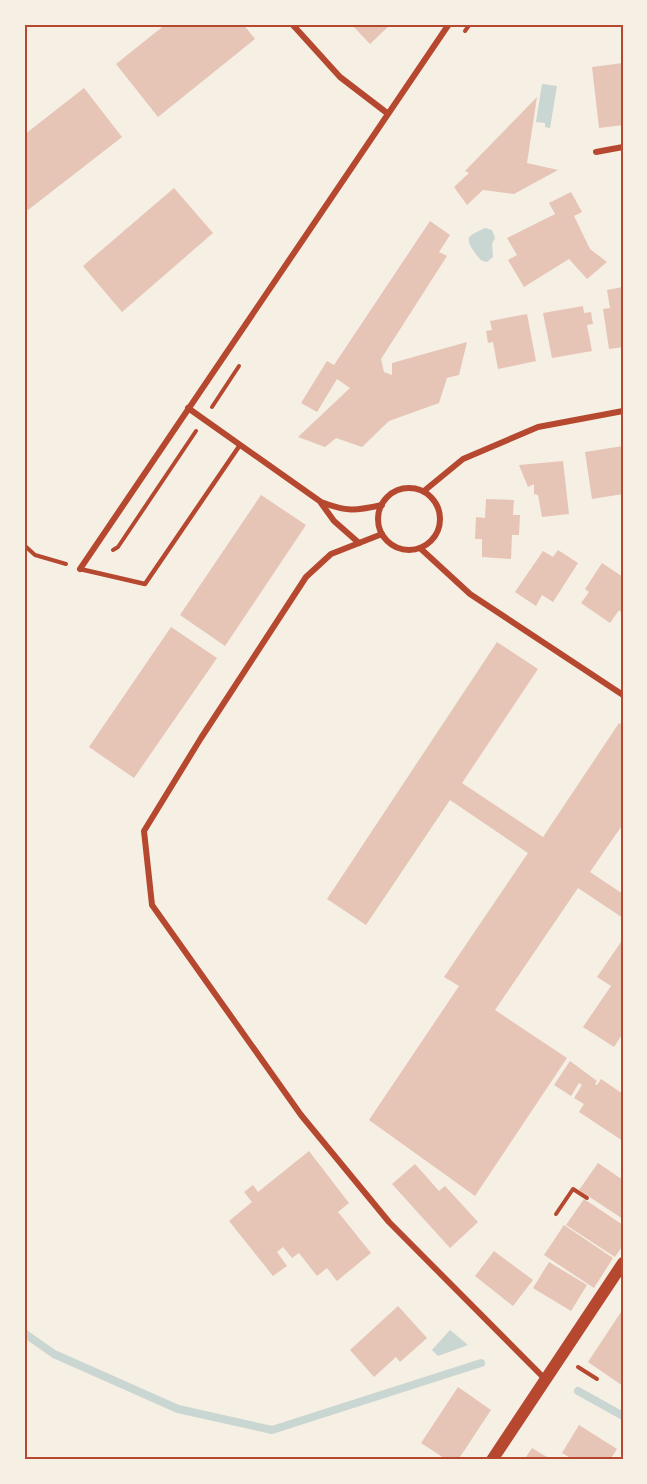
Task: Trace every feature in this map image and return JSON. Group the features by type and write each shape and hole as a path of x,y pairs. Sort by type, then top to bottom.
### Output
{"main road":[{"path":"492,1460 623,1263"}],"street":[{"path":"292,24 340,77 387,112"},
{"path":"80,569 387,112 449,24"},
{"path":"596,152 623,147"},
{"path":"188,408 321,502 341,510 359,510 382,505"},
{"path":"424,491 463,459 538,427 623,411"},
{"path":"405,488 424,491 436,504 440,521 434,537 420,548 402,549 390,543 382,534 378,514 387,497 405,488"},
{"path":"321,502 334,521 359,543"},
{"path":"382,534 331,554 306,577 201,738 144,831 152,905 301,1115 389,1222 545,1379"},
{"path":"420,548 470,594 623,695"}],"lane":[{"path":"80,569 145,584 240,445"}],"path":[{"path":"24,545 35,555 80,569"},
{"path":"556,1214 573,1189 587,1198"},
{"path":"578,1367 597,1379"}],"shaded area":[{"path":"542,84 557,86 550,128 545,127 545,123 536,122"},
{"path":"485,228 492,230 495,238 492,244 493,257 487,262 479,258 469,243 472,235"},
{"path":"450,1330 468,1345 438,1356 432,1350"}],"building":[{"path":"166,24 243,24 255,39 158,117 116,64"},
{"path":"351,24 391,24 370,44"},
{"path":"623,63 623,125 599,128 592,67"},
{"path":"84,88 122,137 28,210 24,204 24,135"},
{"path":"537,97 527,163 558,170 514,194 483,190 467,205 454,187 469,173 465,171"},
{"path":"174,188 213,233 122,312 83,266"},
{"path":"571,192 582,212 574,216 590,249 607,262 587,279 569,259 524,287 508,260 517,255 507,238 555,214 549,203"},
{"path":"430,221 450,235 439,252 447,256 381,359 384,372 392,375 392,363 467,342 459,375 447,378 439,403 389,421 362,447 336,438 325,447 298,437 350,388 337,379 317,412 301,403 327,361 334,365"},
{"path":"623,287 623,347 609,349 603,309 610,308 607,290"},
{"path":"583,306 584,313 591,312 593,324 587,325 592,351 552,358 543,313"},
{"path":"527,314 536,361 498,369 493,342 488,343 486,331 492,330 490,321"},
{"path":"623,446 623,494 592,499 585,452"},
{"path":"563,461 569,514 542,517 538,495 534,494 534,484 528,487 519,465"},
{"path":"261,495 306,525 225,646 180,615"},
{"path":"486,499 514,500 513,515 520,515 519,535 512,535 511,559 482,557 482,539 475,539 476,517 485,518"},
{"path":"558,550 578,563 553,602 542,595 536,606 515,592 543,551 553,557"},
{"path":"602,563 623,577 623,610 621,612 619,610 610,623 581,603 589,592 585,589"},
{"path":"171,627 217,658 134,778 89,747"},
{"path":"497,642 538,669 462,783 543,837 619,723 623,725 623,824 590,872 623,894 623,918 578,888 495,1010 567,1058 475,1196 369,1120 459,986 444,977 528,853 450,800 366,925 327,899"},
{"path":"623,939 623,1033 614,1047 583,1027 611,986 597,977"},
{"path":"570,1061 597,1081 595,1084 597,1085 601,1079 623,1094 623,1141 579,1112 584,1104 574,1098 582,1085 579,1083 571,1096 554,1085"},
{"path":"309,1151 349,1203 338,1212 371,1253 337,1281 327,1268 317,1276 299,1253 292,1258 283,1247 277,1252 287,1266 273,1276 229,1221 252,1202 244,1192 253,1185 258,1192"},
{"path":"598,1163 623,1180 623,1219 579,1190"},
{"path":"415,1164 439,1191 445,1186 478,1222 450,1248 392,1184"},
{"path":"584,1199 623,1225 623,1245 615,1257 566,1225"},
{"path":"564,1225 613,1258 594,1288 544,1255"},
{"path":"494,1251 533,1280 513,1306 475,1276"},
{"path":"549,1262 587,1285 571,1311 533,1288"},
{"path":"398,1306 427,1338 400,1362 396,1357 374,1377 350,1350"},
{"path":"623,1309 623,1386 588,1362"},
{"path":"458,1387 491,1410 458,1460 447,1460 421,1443"},
{"path":"579,1425 617,1449 610,1460 574,1460 562,1453"},
{"path":"532,1448 552,1460 524,1460"}],"waterway":[{"path":"24,1333 54,1354 178,1409 272,1430 481,1363"},
{"path":"578,1391 623,1416"}]}
